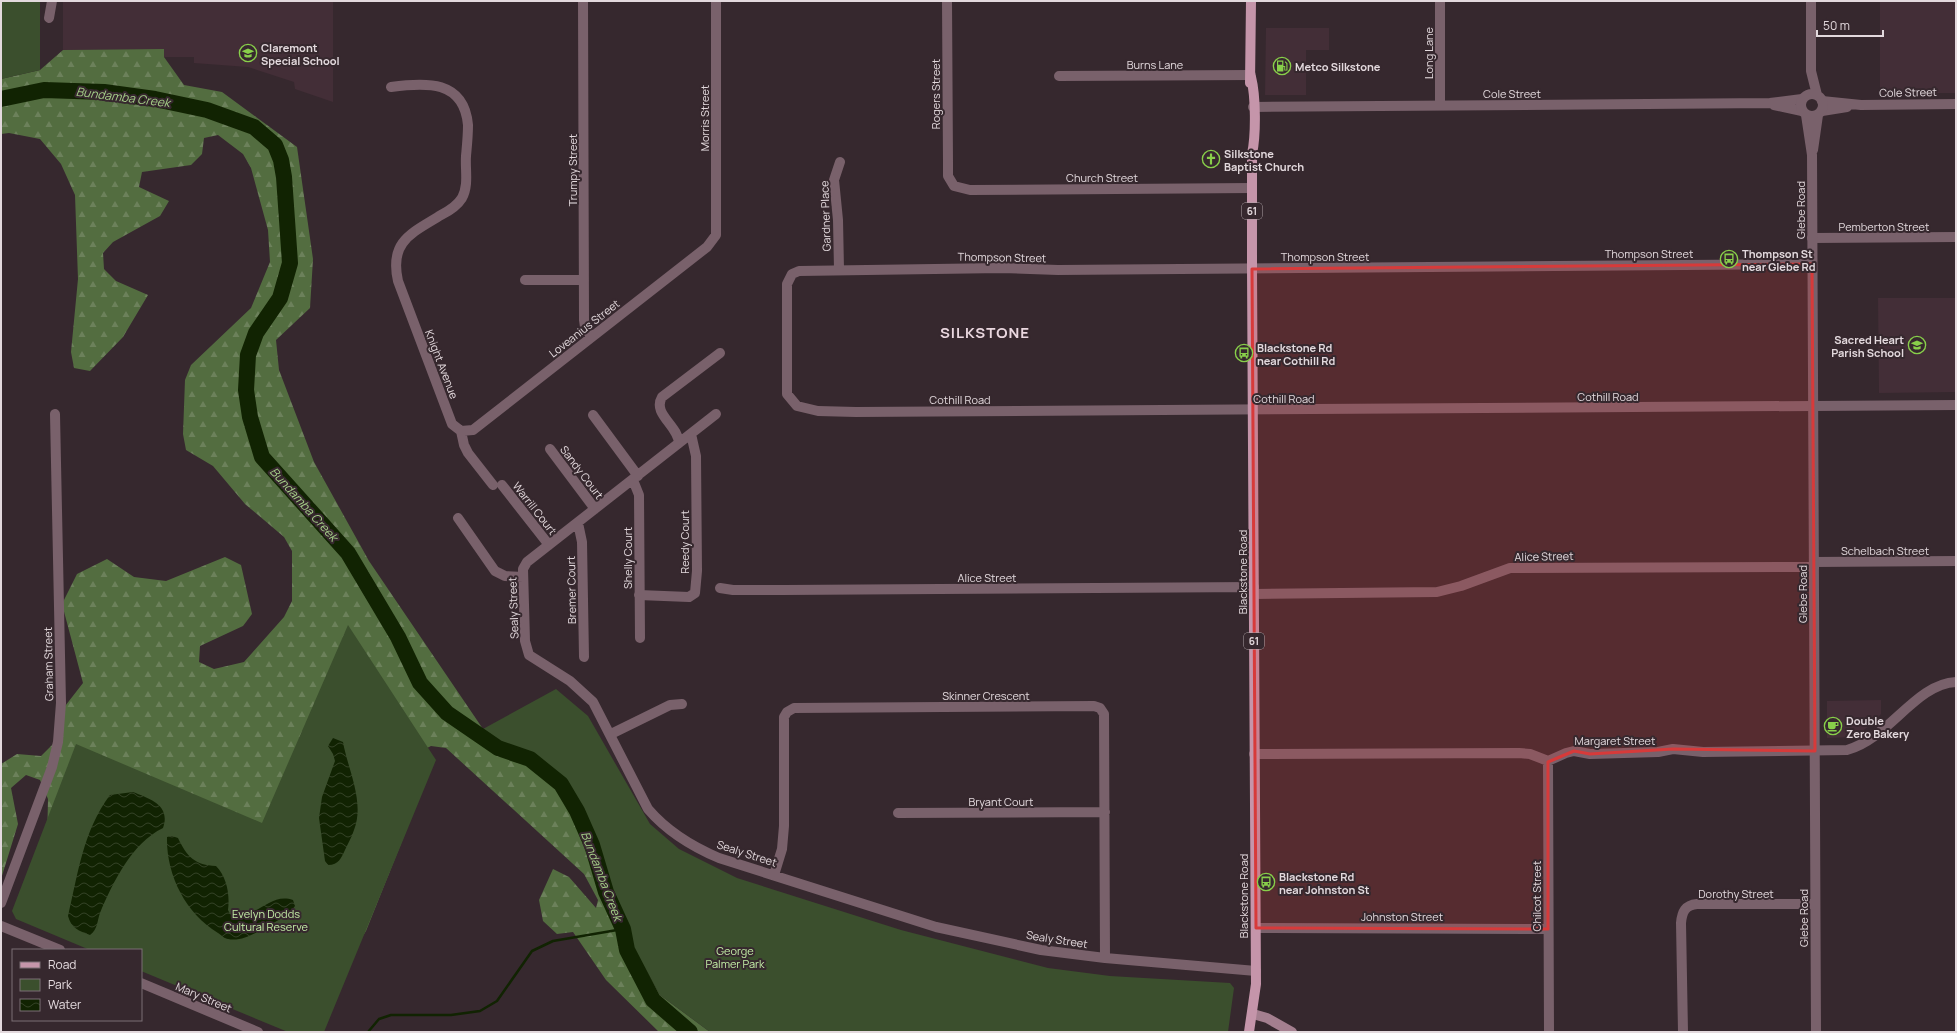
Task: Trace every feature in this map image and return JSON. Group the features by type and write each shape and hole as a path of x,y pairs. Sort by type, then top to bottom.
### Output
{"main road":[{"name":"Blackstone Road","path":"1251,1 1251,76 1248,88 1248,144 1252,154"},
{"name":"Blackstone Road","path":"1251,76 1254,88 1254,144 1252,154 1252,410 1256,928 1256,971 1253,1014"},
{"name":"61","path":"1249,1032 1253,1014"},
{"path":"1253,1014 1267,1018 1292,1032"}],"street":[{"path":"49,18 52,1"},
{"name":"Trumpy Street","path":"583,1 585,327 591,337"},
{"name":"Morris Street","path":"716,1 716,235"},
{"name":"Rogers Street","path":"947,1 948,176 954,186"},
{"name":"Long Lane","path":"1440,1 1440,106"},
{"name":"Glebe Road","path":"1811,1 1811,71 1820,105 1812,155 1816,1032"},
{"name":"Glebe Road","path":"1804,97 1811,71"},
{"name":"Burns Lane","path":"1059,76 1251,76"},
{"name":"Knight Avenue","path":"391,87 413,84 444,87 460,101 465,112 468,124 466,186 462,197 450,210 410,234 402,241 395,258 398,281 452,424 461,431 464,446 468,453 498,485"},
{"path":"1810,94 1820,105 1812,117 1804,113 1800,105 1804,97 1810,94"},
{"name":"Cole Street","path":"1253,107 1770,103 1804,97"},
{"name":"Cole Street","path":"1770,103 1782,108 1804,113"},
{"name":"Cole Street","path":"1820,105 1956,104"},
{"name":"Glebe Road","path":"1804,113 1812,155"},
{"name":"Gardner Place","path":"839,269 838,220 834,180 840,162"},
{"name":"Church Street","path":"954,186 970,190 1252,188"},
{"name":"Loveanius Street","path":"461,431 473,430 707,247 716,235"},
{"name":"Pemberton Street","path":"1812,238 1956,237"},
{"name":"Thompson Street","path":"839,269 1002,268 1058,270 1812,264"},
{"name":"Cothill Road","path":"839,269 799,271 789,278 787,294 787,394 797,406 818,411 1956,406"},
{"path":"525,280 584,280"},
{"path":"679,443 676,431 660,411 659,402 662,397 720,353"},
{"name":"Graham Street","path":"1,903 50,775 60,726 55,414"},
{"name":"Sealy Street","path":"716,414 527,562 523,569 525,641 529,655 570,681 593,702 611,734 648,808 658,820 705,852 719,858 936,927 1041,950 1105,958 1256,971"},
{"name":"Shelly Court","path":"593,415 636,478 639,495 640,638"},
{"name":"Reedy Court","path":"639,595 689,597 695,593 697,571 696,456 691,434"},
{"name":"Sandy Court","path":"550,449 595,509"},
{"name":"Warrill Court","path":"498,485 549,545"},
{"path":"458,518 495,571 505,576 523,577"},
{"name":"Bremer Court","path":"578,523 582,542 584,658"},
{"name":"Schelbach Street","path":"1814,564 1956,561"},
{"name":"Alice Street","path":"720,588 733,590 1437,592 1461,586 1510,568 1814,564"},
{"name":"Margaret Street","path":"1548,761 1574,751 1590,754 1658,752 1673,749 1703,752 1847,750 1862,745 1874,738 1922,696 1943,684 1956,682"},
{"path":"611,734 670,705 682,704"},
{"name":"Skinner Crescent","path":"774,875 782,849 784,826 784,717 787,712 794,708 1094,706 1100,708 1104,714 1105,958"},
{"path":"1254,754 1520,753 1530,754 1548,761"},
{"name":"Chilcot Street","path":"1548,761 1549,1032"},
{"name":"Bryant Court","path":"898,813 1105,812"},
{"name":"Dorothy Street","path":"1683,1032 1681,923 1684,910 1689,906 1697,904 1815,904"},
{"path":"1,926 58,949"},
{"name":"Johnston Street","path":"1256,928 1548,929"},
{"name":"Mary Street","path":"142,984 258,1032"}],"highlighted area":[{"path":"1812,264 1815,751 1673,749 1590,754 1574,751 1548,762 1548,929 1256,928 1252,269"}],"shaded area":[{"name":"Claremont Special School","path":"63,1 333,1 333,102 295,89 294,82 248,67 194,63 194,57 164,57 164,49 63,50"},
{"path":"1880,1 1956,1 1956,93 1880,93"},
{"path":"1266,28 1329,28 1329,50 1306,50 1306,95 1265,95"},
{"name":"Sacred Heart Parish School","path":"1878,298 1956,298 1956,392 1879,393"},
{"path":"1881,700 1881,714 1871,725 1853,737 1827,738 1827,701"}],"green space":[{"path":"1,1 40,1 40,70 1,79"},
{"path":"164,49 164,57 184,85 222,92 297,147 313,259 310,308 276,340 279,370 314,462 369,561 483,729 503,742 526,750 566,780 598,841 623,929 660,995 710,1032 659,1032 606,980 573,932 557,934 543,921 539,900 553,869 569,877 596,908 598,900 584,874 446,748 431,746 417,753 418,801 366,931 351,954 140,949 47,844 48,799 40,780 26,775 11,788 18,824 1,879 1,764 17,754 41,756 54,743 62,710 83,683 62,604 77,574 107,559 134,577 166,581 225,557 241,565 252,614 243,626 200,646 199,662 214,669 244,662 284,617 292,601 292,551 284,537 245,504 213,466 186,450 183,434 185,380 191,365 251,308 270,262 268,230 251,168 243,154 218,135 204,138 202,154 191,165 142,172 139,187 169,201 160,216 113,242 103,253 104,269 116,281 148,295 123,337 90,371 74,368 71,352 78,279 75,195 61,164 40,139 9,133 1,134 1,79 40,70 63,50"},
{"name":"Evelyn Dodds Cultural Reserve","path":"348,625 436,760 324,1032 288,1032 142,971 142,949 88,949 16,919 12,911 76,744 262,823"},
{"name":"George Palmer Park","path":"556,689 588,716 650,824 679,849 737,878 901,930 1048,968 1110,976 1230,983 1234,988 1228,1032 710,1032 660,995 623,929 598,841 566,780 526,750 503,742 483,729"}],"water":[{"path":"333,738 343,742 357,797 358,808 353,833 342,856 335,864 328,865 325,861 319,818 322,797 335,761 328,746"},
{"path":"133,792 152,800 162,808 165,820 163,828 142,843 125,864 117,876 105,901 96,928 90,935 73,926 68,916 87,838 93,823 110,795"},
{"path":"172,836 178,838 192,859 202,864 216,866 220,870 227,886 229,898 228,910 230,914 249,913 270,902 281,899 293,900 295,906 282,918 253,934 233,940 224,938 206,925 196,915 187,904 180,891 170,865 167,837"}],"waterway":[{"name":"Bundamba Creek","path":"1,99 44,90 104,92 155,99 207,110 254,127 275,145 281,160 284,177 290,263 280,298 256,333 248,355 246,390 250,417 262,457 348,553 398,637 420,683 447,713 498,748 530,759 561,784 577,811 592,845 606,892 623,929 627,950 653,1000 690,1032"},
{"path":"368,1032 379,1019 391,1015 451,1015 480,1011 497,1001 532,951 553,941 623,929"}],"place":[{"name":"Claremont Special School","path":"248,53"},
{"name":"Metco Silkstone","path":"1282,66"},
{"name":"Silkstone Baptist Church","path":"1211,159"},
{"name":"Thompson St near Glebe Rd","path":"1729,259"},
{"name":"Sacred Heart Parish School","path":"1917,345"},
{"name":"Blackstone Rd near Cothill Rd","path":"1244,353"},
{"name":"Double Zero Bakery","path":"1833,726"},
{"name":"Blackstone Rd near Johnston St","path":"1266,882"}],"district":[{"name":"SILKSTONE","path":"985,332"}]}
